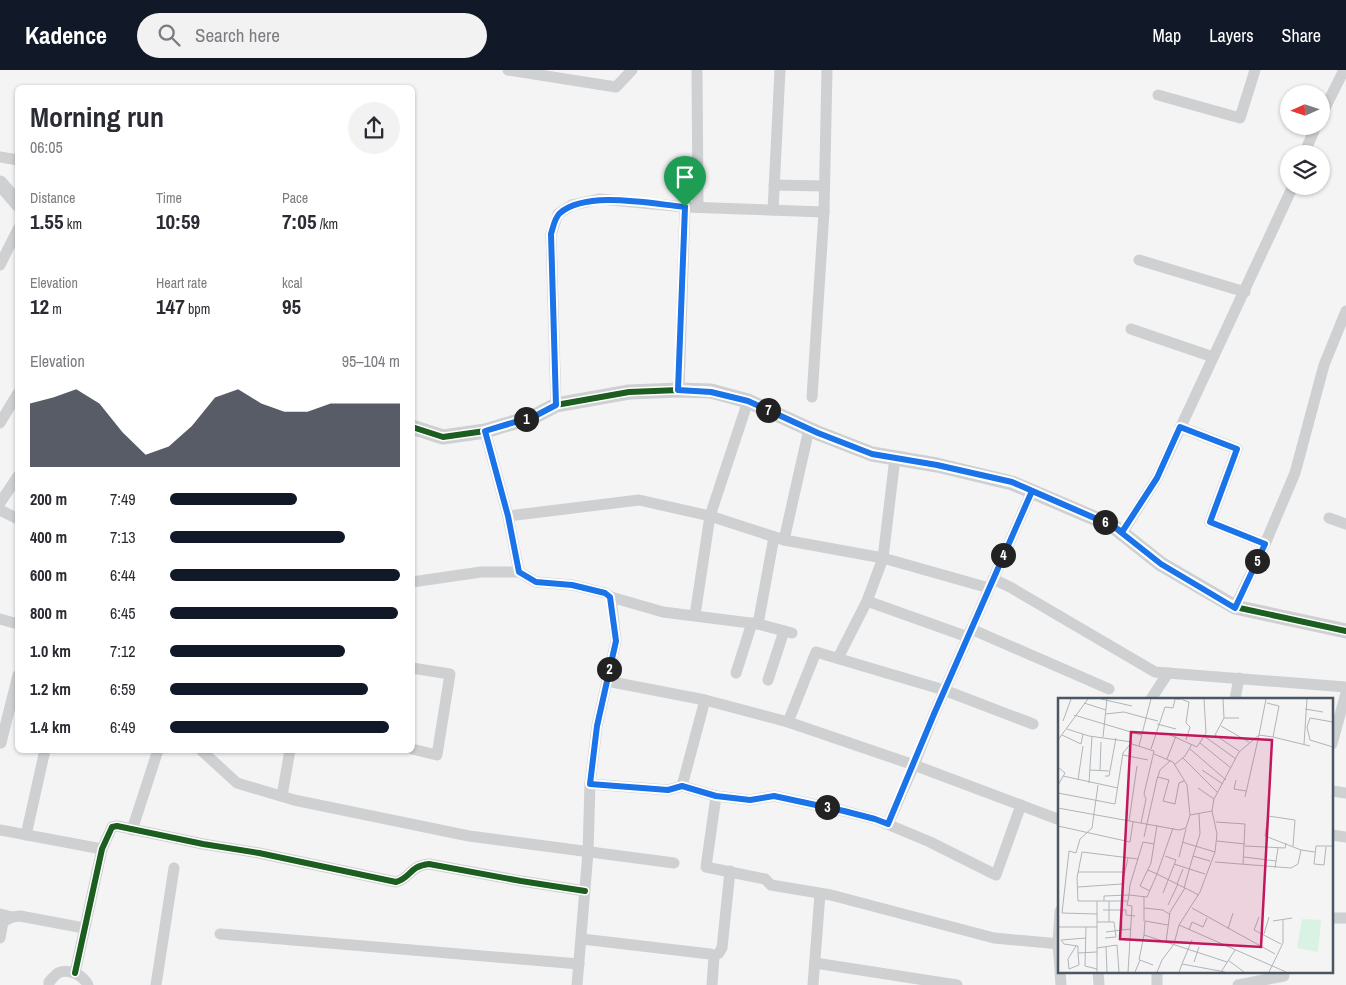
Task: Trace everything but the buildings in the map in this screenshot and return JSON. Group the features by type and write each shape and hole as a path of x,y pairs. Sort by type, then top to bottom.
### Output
{"street":[{"path":"508,70 616,87 632,70"},
{"path":"697,70 698,207"},
{"path":"773,210 780,70"},
{"path":"812,397 824,212 827,70"},
{"path":"1158,95 1240,118 1255,70"},
{"path":"1330,98 1344,70"},
{"path":"0,157 15,160"},
{"path":"0,183 15,200"},
{"path":"774,185 824,186"},
{"path":"1122,532 1157,478 1289,195"},
{"path":"556,405 551,234 558,214 572,205 600,199 685,207 824,212"},
{"path":"678,390 685,207"},
{"path":"0,265 15,235"},
{"path":"1139,260 1245,292"},
{"path":"1235,608 1295,473 1324,365 1346,311"},
{"path":"1131,329 1213,357"},
{"path":"415,428 442,437 485,431 535,416 556,405 629,392 678,390 711,392 748,401 809,429 872,454 937,465 1012,482 1113,526 1161,564 1235,608 1346,631"},
{"path":"0,422 15,398"},
{"path":"694,615 710,516 748,401"},
{"path":"1180,427 1237,449 1210,522 1265,544"},
{"path":"736,673 755,624 809,429"},
{"path":"485,431 508,516 519,572"},
{"path":"838,658 867,601 882,558 895,458"},
{"path":"0,503 15,480"},
{"path":"888,824 944,690 1032,491"},
{"path":"508,516 639,500 710,516 779,539 882,558 1010,587 1155,672 1346,686"},
{"path":"0,510 15,518"},
{"path":"1328,518 1346,524"},
{"path":"415,582 481,572 519,572 536,582 572,585 605,593 610,597 663,612 755,624 788,632 768,680"},
{"path":"577,985 588,852 590,784 597,726 616,641 610,597"},
{"path":"867,601 969,633 1109,689"},
{"path":"0,619 15,623"},
{"path":"788,722 816,652 944,690 1033,724"},
{"path":"415,668 450,674 437,755 415,750"},
{"path":"1152,698 1168,672"},
{"path":"1235,698 1239,678"},
{"path":"607,681 705,700 788,722 914,765 1058,819"},
{"path":"1,743 15,693"},
{"path":"1338,728 1346,693"},
{"path":"682,786 705,700"},
{"path":"26,835 44,753"},
{"path":"132,830 157,753"},
{"path":"204,753 237,783 282,796 469,836 674,863"},
{"path":"282,796 289,753"},
{"path":"590,784 668,790 682,786 716,796 750,800 774,796 844,811 888,824 930,842 996,875 1021,805"},
{"path":"716,796 706,867 765,879 771,885 820,894 994,938 1058,944"},
{"path":"75,973 102,849 112,827 117,826 203,844 260,853 396,882 402,880 418,865 429,864 585,891"},
{"path":"0,830 102,849"},
{"path":"156,985 174,868"},
{"path":"714,956 722,948 730,871"},
{"path":"813,985 820,894"},
{"path":"0,914 84,928"},
{"path":"0,938 3,922 12,917"},
{"path":"220,934 579,964"},
{"path":"582,939 714,956"},
{"path":"712,985 714,956"},
{"path":"814,963 908,981 957,985"},
{"path":"49,985 49,982 57,973 66,972 75,973 88,985"},
{"path":"1060,972 1061,985"},
{"path":"1098,972 1099,985"},
{"path":"1157,972 1157,985"},
{"path":"1238,985 1284,977"}],"cycle path":[{"path":"415,428 443,437 485,431 535,416 556,405 629,392 711,391 748,401 818,433 872,454 937,465 1012,483 1113,526 1161,564 1235,607 1346,631"},
{"path":"75,973 102,849 112,827 117,826 396,882 405,878 418,867 429,864 585,891"}],"route":[{"path":"685,207 600,199 572,205 558,214 551,234 556,405 535,416 485,431 508,516 519,572 536,582 572,585 605,593 610,597 616,641 597,726 590,784 668,790 682,786 716,796 750,800 774,796 844,811 888,824 1032,491 1113,526 1161,564 1235,608 1265,544 1210,522 1237,449 1180,427 1157,478 1122,532 1113,526 1012,482 937,465 872,454 818,433 748,401 711,392 678,390 685,207"}]}
